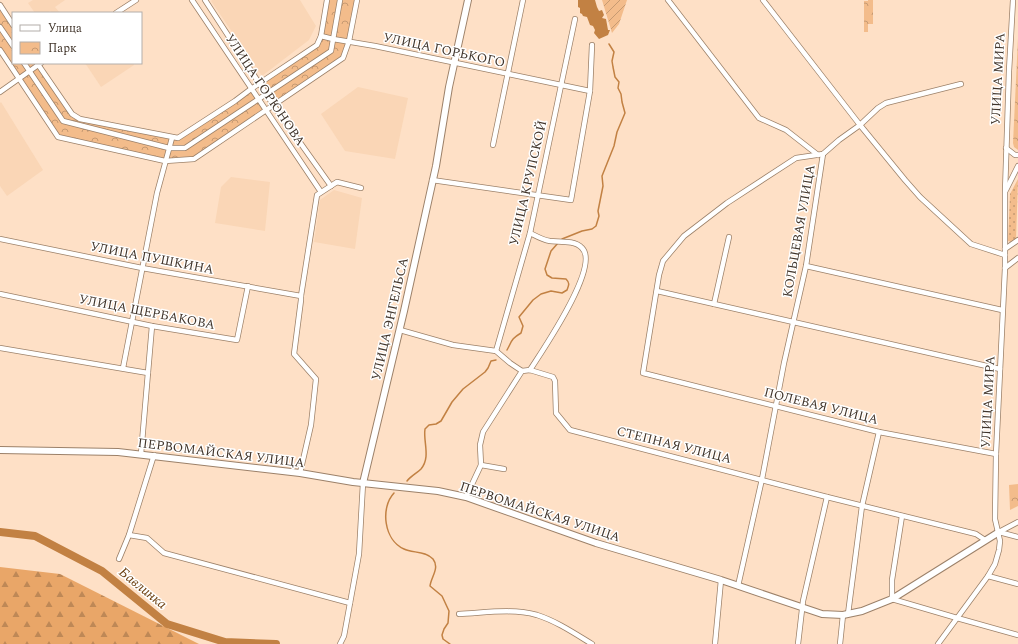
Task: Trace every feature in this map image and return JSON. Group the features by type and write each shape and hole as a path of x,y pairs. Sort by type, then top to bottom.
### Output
{"street":[{"path":"118,12 136,0"},
{"name":"УЛИЦА ГОРЮНОВА","path":"192,0 321,192"},
{"name":"УЛИЦА ГОРЮНОВА","path":"205,0 274,106 332,186"},
{"path":"0,92 30,72 39,64 72,114 80,119 178,138 236,101 251,89 317,45 321,36 327,0"},
{"path":"25,64 63,121 169,148 185,148 327,55 331,51 340,0"},
{"path":"0,50 58,137 165,161 194,159 343,58 349,41 357,0"},
{"name":"УЛИЦА ЭНГЕЛЬСА","path":"340,644 344,636 359,554 363,483 400,330 468,0"},
{"path":"493,145 523,0"},
{"path":"668,0 759,118 786,130 821,154 860,125 878,108 886,103 961,84"},
{"path":"763,0 860,125 920,197 971,244 1005,255"},
{"name":"УЛИЦА МИРА","path":"938,644 988,576 995,564 999,550 999,532 995,519 996,454 1005,268 1006,148 1013,0"},
{"path":"0,5 12,23"},
{"name":"УЛИЦА КРУПСКОЙ","path":"496,351 530,233 575,19"},
{"path":"0,27 12,45"},
{"name":"УЛИЦА ГОРЬКОГО","path":"321,36 590,91"},
{"path":"432,180 571,200 590,91 592,45"},
{"path":"123,368 157,193 172,138"},
{"path":"1006,148 1015,155 1018,155"},
{"name":"КОЛЬЦЕВАЯ УЛИЦА","path":"643,373 659,275 663,261 684,236 727,203 796,158 821,154 806,266 775,406 762,479 738,586"},
{"path":"1005,192 1018,166"},
{"path":"300,473 311,425 316,379 294,354 301,296 317,195 336,182 361,188"},
{"path":"530,233 549,241 576,244 582,247 586,253 587,260 581,280 560,323 530,370"},
{"path":"714,304 729,237"},
{"name":"УЛИЦА ПУШКИНА","path":"0,239 142,268 301,296"},
{"path":"1005,249 1018,240"},
{"path":"1005,268 1018,258"},
{"path":"806,266 1002,310"},
{"name":"УЛИЦА ЩЕРБАКОВА","path":"0,294 152,326 237,340 248,286"},
{"path":"657,291 1000,369"},
{"path":"141,454 152,326"},
{"path":"400,330 453,345 496,351 522,371 483,432 480,445 481,465 466,497"},
{"path":"0,348 148,372"},
{"name":"СТЕПНАЯ УЛИЦА","path":"522,371 530,370 553,377 555,381 556,413 570,430 976,534 985,540"},
{"name":"ПОЛЕВАЯ УЛИЦА","path":"643,373 879,432 996,454"},
{"path":"841,644 862,506 879,432"},
{"name":"ПЕРВОМАЙСКАЯ УЛИЦА","path":"0,450 118,452 154,455 300,473 363,483 415,488 466,497 596,544 721,580 822,614 846,614 872,608 892,598 985,540 1018,522"},
{"path":"119,559 154,455"},
{"path":"481,465 504,469"},
{"path":"798,644 802,608 827,497"},
{"path":"902,516 892,580 892,598 1018,635"},
{"path":"999,532 1018,537"},
{"path":"128,535 147,538 164,553 350,603"},
{"path":"988,576 1018,584"},
{"path":"715,644 721,580"},
{"path":"459,614 509,612 536,615 564,627 592,644"}],"shaded area":[{"path":"33,0 65,0 55,7 59,12 34,12 28,3"},
{"path":"300,0 316,26 309,40 262,76 211,1"},
{"path":"578,0 595,0 599,11 602,10 604,15 602,18 606,19 608,30 610,30 608,35 599,39 594,33 595,30 593,26 590,25 587,17 580,13"},
{"path":"86,64 134,64 134,65 101,87"},
{"path":"358,87 408,98 395,159 345,151 321,114"},
{"path":"1,102 43,170 7,196 0,186"},
{"path":"231,177 270,182 265,231 215,223 221,187"},
{"path":"334,190 362,198 355,249 314,242 320,200"}],"green space":[{"path":"327,0 357,0 343,58 274,106 259,84 317,45"},
{"path":"602,0 627,0 619,24 612,33"},
{"path":"873,0 873,24 868,24 868,32 864,32 864,1"},
{"path":"0,5 12,23 12,64 38,64 67,107 80,119 178,138 251,89 266,111 194,159 165,161 58,137 0,50"},
{"path":"1018,38 1018,150 1014,147 1013,143"},
{"path":"1018,179 1016,240 1012,242 1008,241 1010,194"},
{"path":"1018,484 1018,506 1010,510 1009,485"},
{"path":"0,567 60,574 199,644 0,644"}],"waterway":[{"path":"562,239 582,231 592,229 596,226 599,216 598,211 603,186 602,176 625,113 621,94 618,88 619,82 615,77 613,67 612,61 614,52 609,44"},
{"path":"507,350 513,339 521,333 523,326 519,317 533,300 541,294 551,291 562,293 567,290 569,284 566,279 552,278 547,275 545,269 551,251 558,243"},
{"path":"407,481 421,469 426,460 425,429 429,425 436,424 441,421 452,402 463,389 485,372 491,361 496,360"},
{"path":"394,493 387,507 386,523 388,531 397,545 404,549 430,556 435,562 436,566 430,586 442,596 449,611 448,623 442,635 443,639 450,644"},
{"name":"Бавлинка","path":"0,532 35,536 102,571 167,624 225,642 276,644"}]}
